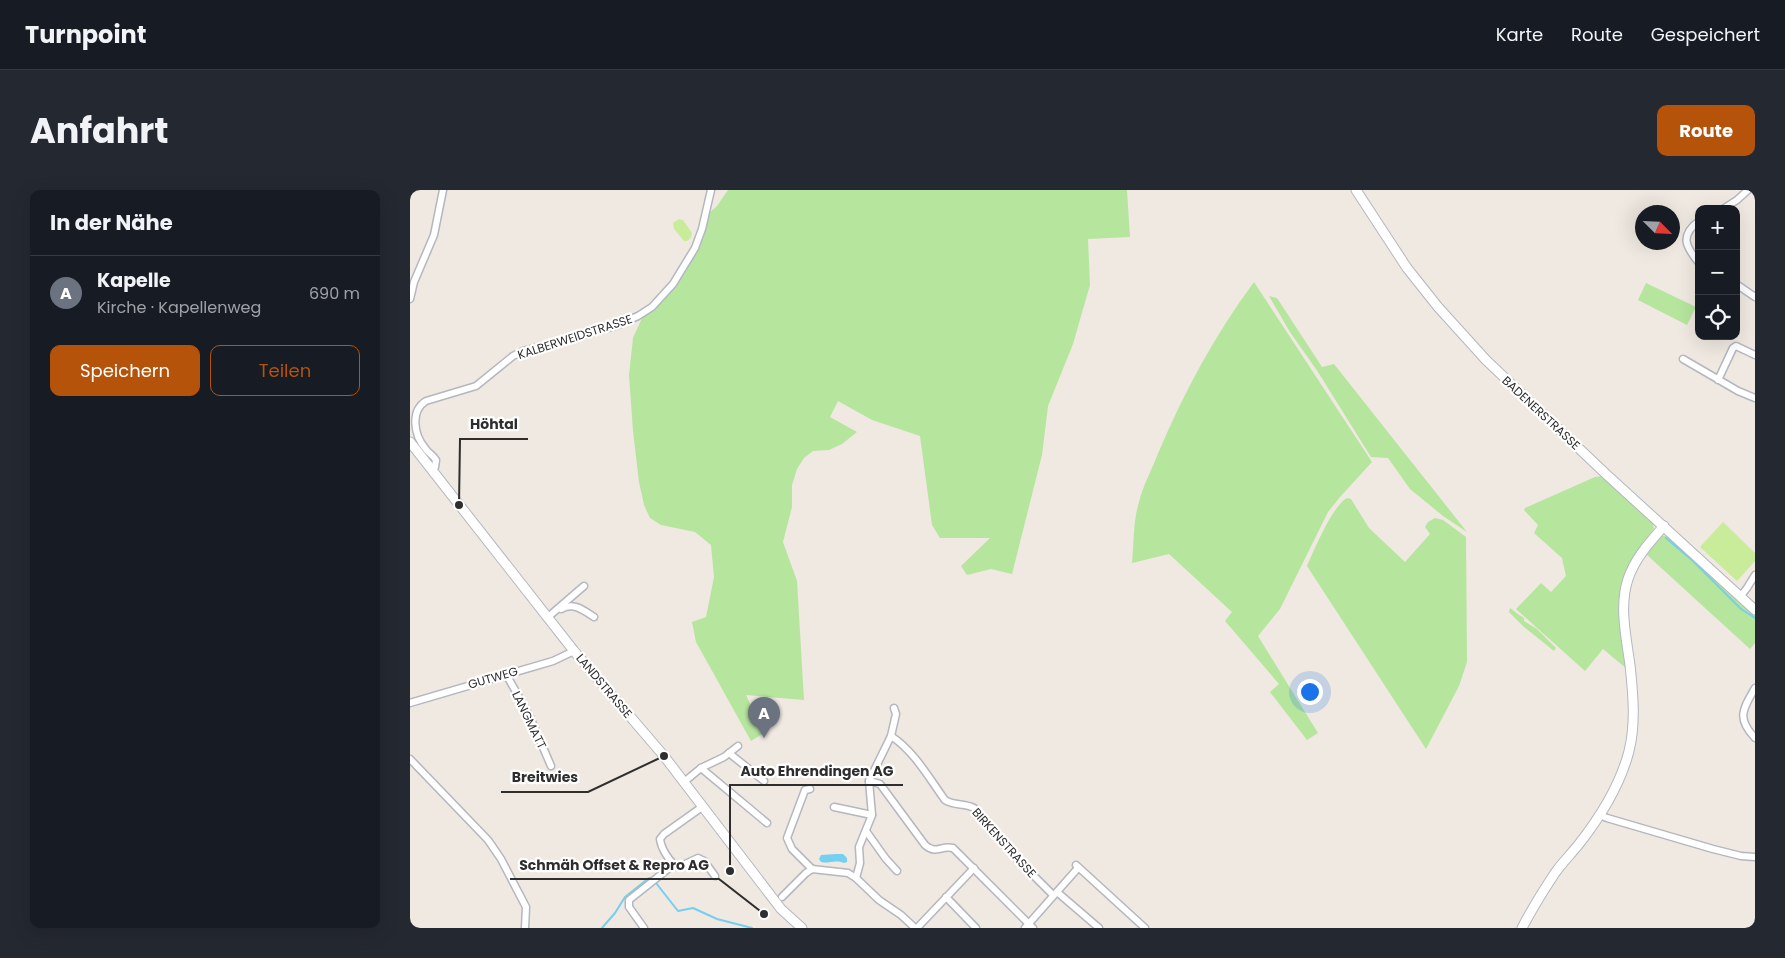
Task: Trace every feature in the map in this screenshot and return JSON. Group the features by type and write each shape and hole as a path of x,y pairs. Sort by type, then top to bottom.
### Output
{"street":[{"path":"410,299 414,282 434,235 443,190"},
{"name":"KALBERWEIDSTRASSE","path":"432,470 435,467 436,460 424,448 414,421 415,414 420,406 426,401 481,383 517,354 606,329 631,320 648,310 673,284 695,248 702,229 711,190"},
{"name":"BADENERSTRASSE","path":"1356,190 1407,268 1438,307 1486,360 1755,610"},
{"path":"1729,205 1748,190"},
{"path":"1695,225 1688,232 1686,240 1690,252 1695,258"},
{"path":"1740,287 1755,297"},
{"path":"1718,380 1733,348 1736,346 1755,355"},
{"path":"1683,359 1738,391 1755,398"},
{"name":"LANDSTRASSE","path":"410,442 551,615 574,651 664,756 781,910 802,928"},
{"path":"1522,928 1534,905 1556,872 1600,815 1613,794 1622,772 1631,739 1633,706 1630,666 1624,627 1624,593 1637,559 1664,526"},
{"path":"1740,596 1755,575"},
{"path":"551,615 584,586"},
{"path":"551,615 572,605 594,617"},
{"name":"GUTWEG","path":"410,703 553,661 574,651"},
{"name":"LANGMATT","path":"506,674 530,717 551,766"},
{"path":"1755,688 1742,715 1744,722 1755,738"},
{"path":"856,878 860,863 859,847 872,815 869,781 891,736 896,714 894,708"},
{"name":"BIRKENSTRASSE","path":"891,736 909,752 945,800 952,804 968,804 974,808 1020,862 1055,893 1100,928"},
{"path":"684,782 701,768 724,757 738,746"},
{"path":"729,753 764,781"},
{"path":"410,758 488,840 526,907 524,928"},
{"path":"701,768 767,823"},
{"path":"869,781 880,784 930,850 947,847 953,848 1029,926 1077,866 1145,928"},
{"path":"810,789 805,790 786,838 792,849 812,869"},
{"path":"834,806 872,815"},
{"path":"702,807 664,834 660,839 673,865 679,867 698,858 704,861 715,876"},
{"path":"1600,815 1713,849 1741,856 1755,857"},
{"path":"866,831 897,872"},
{"path":"644,928 629,907 628,900 673,865"},
{"path":"782,897 806,872 812,869 848,873 916,928 974,868"},
{"path":"946,898 976,928"}],"green space":[{"path":"728,190 1127,190 1130,237 1088,239 1090,285 1073,344 1048,406 1042,455 1012,574 991,569 967,575 961,566 990,538 940,538 932,525 920,436 872,420 838,401 830,417 857,432 842,444 829,450 813,451 804,458 797,469 792,485 792,507 783,542 797,581 804,700 746,695 764,733 751,741 696,642 692,622 706,617 714,577 711,545 695,532 661,525 650,518 644,505 639,482 633,431 629,375 633,338 643,316 679,278 697,251 708,214 717,206"},
{"path":"679,219 683,220 692,233 691,238 687,241 684,241 674,229 673,223"},
{"path":"1254,282 1372,462 1328,512 1280,609 1258,636 1318,733 1307,740 1270,692 1279,684 1225,621 1232,612 1169,554 1132,563 1139,502 1167,433 1200,366 1239,302"},
{"path":"1646,283 1695,307 1695,309 1687,325 1638,300"},
{"path":"1269,296 1277,298 1322,367 1334,364 1467,532 1443,516 1410,489 1388,458 1371,457 1318,372 1290,332"},
{"path":"1604,476 1652,520 1654,529 1637,552 1620,591 1619,609 1627,669 1603,649 1585,671 1516,609 1541,583 1551,592 1566,576 1562,558 1534,533 1538,525 1524,510 1595,477"},
{"path":"1347,498 1351,499 1369,528 1405,562 1430,534 1425,527 1428,522 1435,518 1443,520 1466,537 1467,662 1459,686 1426,749 1307,566 1330,518"},
{"path":"1723,522 1755,553 1755,561 1737,581 1700,547"},
{"path":"1661,536 1668,536 1716,577 1723,587 1750,612 1755,614 1755,643 1750,649 1647,555"},
{"path":"1510,608 1524,618 1524,621 1537,629 1556,648 1554,651 1524,627 1509,612"}],"water":[{"path":"843,854 847,858 847,862 844,863 837,861 821,862 819,859 821,855"}],"waterway":[{"path":"1666,538 1693,561 1741,609 1755,618"},
{"path":"602,928 615,913 625,897 649,878 652,878"},
{"path":"656,883 678,911 693,908 717,919 752,928"}],"place":[{"name":"Höhtal","path":"459,505"},
{"name":"Kapelle","path":"764,738"},
{"name":"Breitwies","path":"664,756"},
{"name":"Auto Ehrendingen AG","path":"730,871"},
{"name":"Schmäh Offset & Repro AG","path":"764,914"}]}
